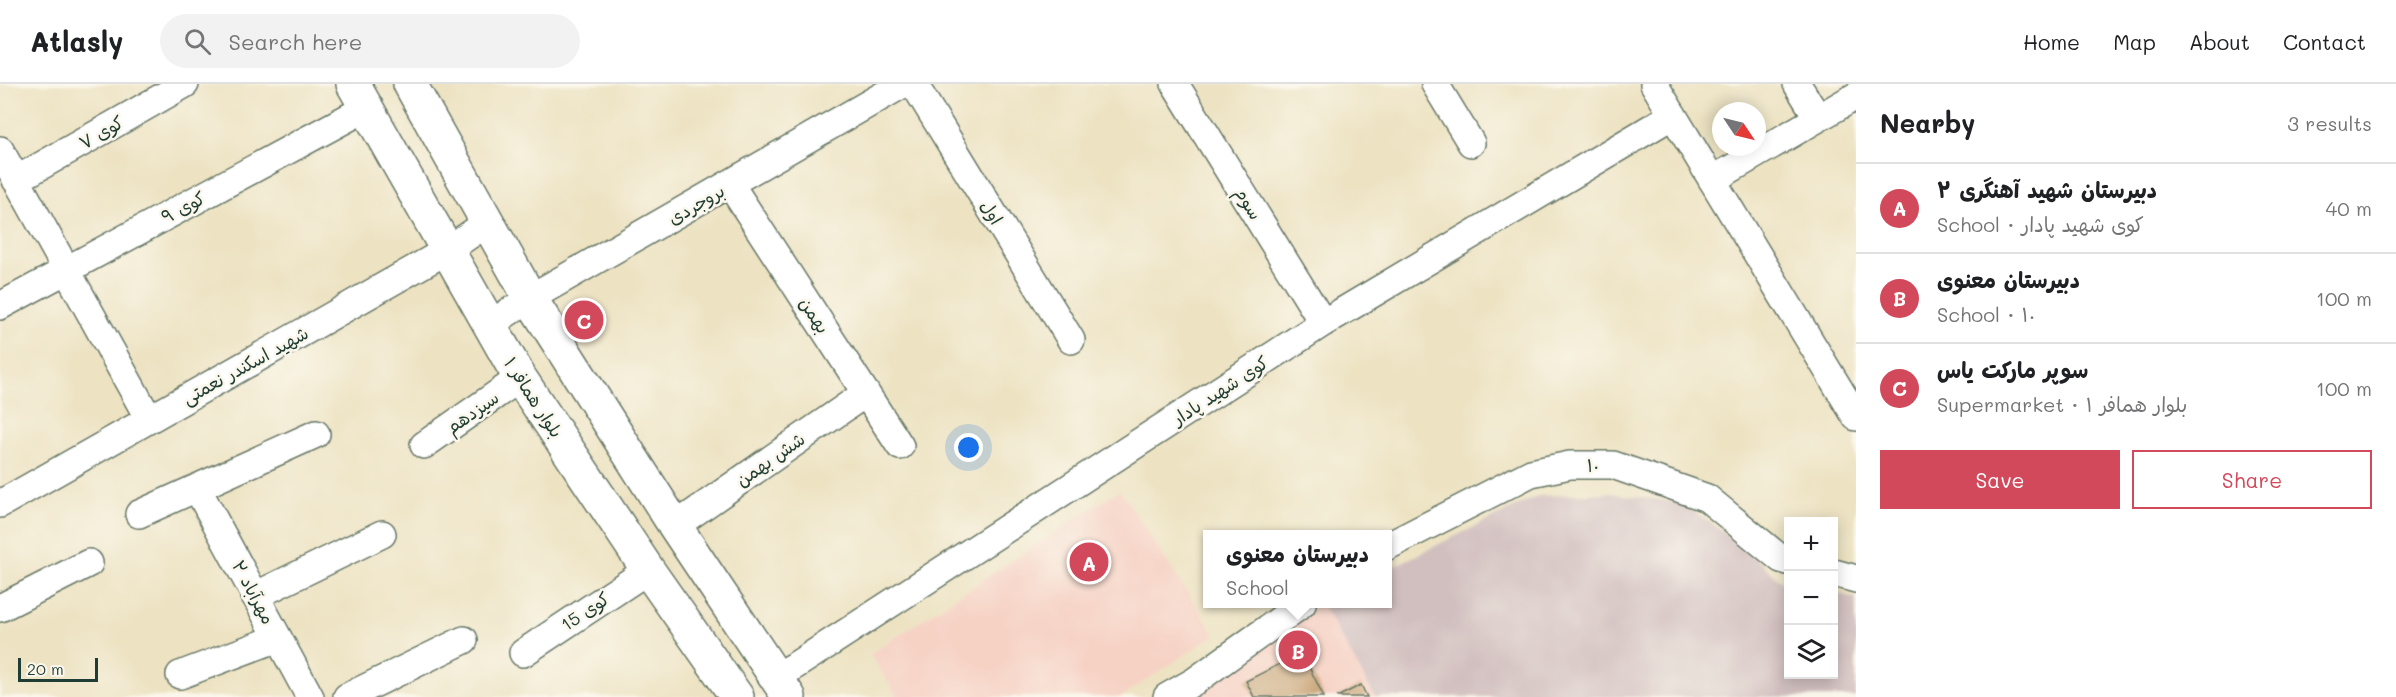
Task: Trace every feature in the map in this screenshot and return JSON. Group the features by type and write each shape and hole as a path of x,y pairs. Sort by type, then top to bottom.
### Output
{"main road":[{"path":"410,84 530,298 675,526 783,687"},
{"name":"بلوار همافر ۱","path":"360,96 520,378 648,570 737,697"}],"street":[{"name":"کوی ۷","path":"16,180 185,84"},
{"name":"بروجردی","path":"489,325 530,298 903,84"},
{"name":"اول","path":"914,84 1071,340"},
{"name":"سوم","path":"1175,84 1323,323"},
{"path":"1435,84 1471,142"},
{"path":"1654,84 1856,417"},
{"path":"1797,84 1818,118"},
{"name":"کوی ۹","path":"0,306 66,270 360,96"},
{"path":"1712,180 1856,96"},
{"name":"کوی شهید پادار","path":"783,687 1323,323 1672,115"},
{"path":"0,150 149,419"},
{"name":"بهمن","path":"730,184 900,446"},
{"name":"شهید اسکندر نعمتی","path":"0,504 446,251 487,223"},
{"name":"سیزدهم","path":"424,445 520,378"},
{"name":"شش بهمن","path":"675,526 866,393"},
{"path":"139,514 316,434"},
{"name":"۱۰","path":"1392,544 1531,473 1570,465 1613,465 1707,498 1784,560"},
{"name":"مهرآباد ۲","path":"197,488 310,697"},
{"path":"255,596 382,534"},
{"path":"0,608 88,563"},
{"name":"کوی 15","path":"523,653 648,570"},
{"path":"1838,574 1856,579"},
{"path":"1167,697 1195,681 1295,608"},
{"path":"180,675 278,638"},
{"path":"346,697 464,640"}],"shaded area":[{"path":"1120,490 1215,635 1121,697 898,697 870,654"},
{"path":"1610,493 1681,503 1738,541 1784,584 1784,679 1838,679 1838,594 1856,598 1856,697 1375,697 1324,608 1392,608 1392,567 1538,496"},
{"path":"1313,608 1324,608 1375,697 1176,697"}],"building":[{"path":"1302,653 1324,697 1254,697 1246,681"},
{"path":"1361,685 1367,697 1337,697"}],"place":[{"name":"سوپر مارکت یاس","path":"584,320"},
{"name":"دبیرستان شهید آهنگری ۲","path":"1089,562"},
{"name":"دبیرستان معنوی","path":"1298,650"}]}
